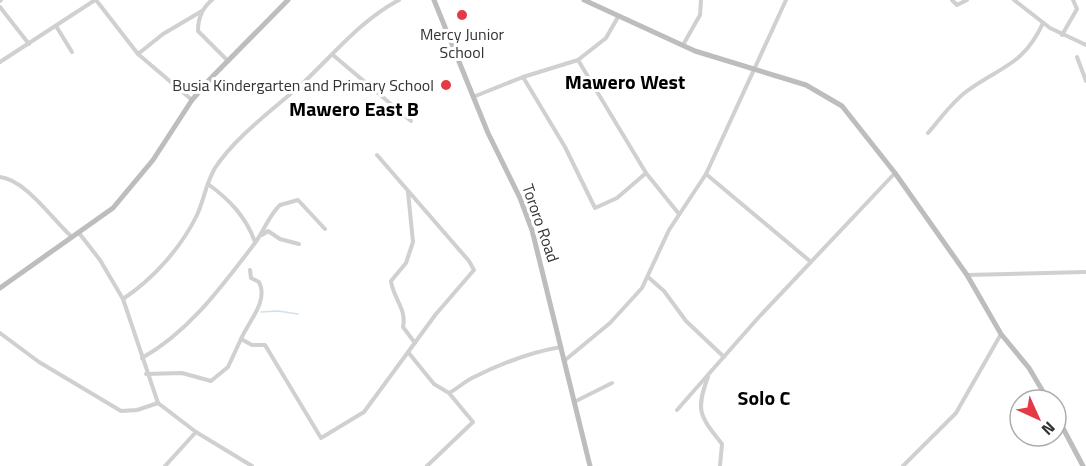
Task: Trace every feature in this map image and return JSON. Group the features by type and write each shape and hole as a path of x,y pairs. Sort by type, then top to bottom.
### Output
{"main road":[{"path":"0,288 113,208 153,160 192,100 288,0"},
{"name":"Tororo Road","path":"434,0 473,97 527,216 590,466"},
{"path":"584,0 683,46 806,85 833,99 850,116 894,173 967,275 1001,334 1029,368 1041,388"},
{"path":"1068,438 1083,466"}],"street":[{"path":"0,62 95,0 138,54 192,100"},
{"path":"138,54 163,34 203,10 212,0"},
{"path":"123,299 148,282 175,249 197,215 213,171 232,146 333,55 370,18 399,0"},
{"path":"683,46 700,15 701,0"},
{"path":"564,361 637,297 663,242 706,174 786,0"},
{"path":"952,0 957,5 967,0"},
{"path":"1014,0 1043,24 1086,45"},
{"path":"1062,35 1077,9 1073,0"},
{"path":"0,7 29,44"},
{"path":"203,10 198,23 199,33 228,62"},
{"path":"473,97 523,77 579,60 606,38 618,17"},
{"path":"928,133 966,92 1016,61 1036,39 1043,24"},
{"path":"56,27 72,52"},
{"path":"333,55 411,121"},
{"path":"1077,57 1081,74 1086,81"},
{"path":"579,60 646,173 679,214"},
{"path":"523,77 565,147 595,208 617,198 646,173"},
{"path":"241,339 252,345 265,345 321,438 364,412 408,352 474,270 470,261 377,155"},
{"path":"677,410 894,173"},
{"path":"706,174 811,262"},
{"path":"0,177 11,178 26,190 72,237"},
{"path":"208,184 225,197 248,221 255,243"},
{"path":"407,191 413,242 406,263 394,276 391,285 403,309 405,319 403,327 416,343"},
{"path":"255,243 273,211 280,205 294,200 298,200 325,229"},
{"path":"142,358 168,343 191,323 255,243 268,231 280,239 299,244"},
{"path":"79,233 100,260 123,299 146,374 158,403 196,432 252,466"},
{"path":"146,374 182,373 211,381 228,367 256,314 262,291 259,282 250,278 250,270"},
{"path":"967,275 1086,272"},
{"path":"648,277 664,291 686,321 724,357"},
{"path":"0,333 39,362 118,410 130,412 158,403"},
{"path":"903,466 956,413 1001,334"},
{"path":"449,393 469,380 499,366 543,350 561,347"},
{"path":"408,352 434,384 449,393 473,422 428,466"},
{"path":"709,373 699,399 699,410 706,426 722,444 720,466"},
{"path":"573,402 612,383"},
{"path":"165,466 196,432"}],"waterway":[{"path":"261,312 278,311 298,314"}],"place":[{"name":"Mercy Junior School","path":"462,15"},
{"name":"Busia Kindergarten and Primary School","path":"446,85"}],"district":[{"name":"Mawero West","path":"625,81"},
{"name":"Mawero East B","path":"354,108"},
{"name":"Solo C","path":"764,397"}]}
